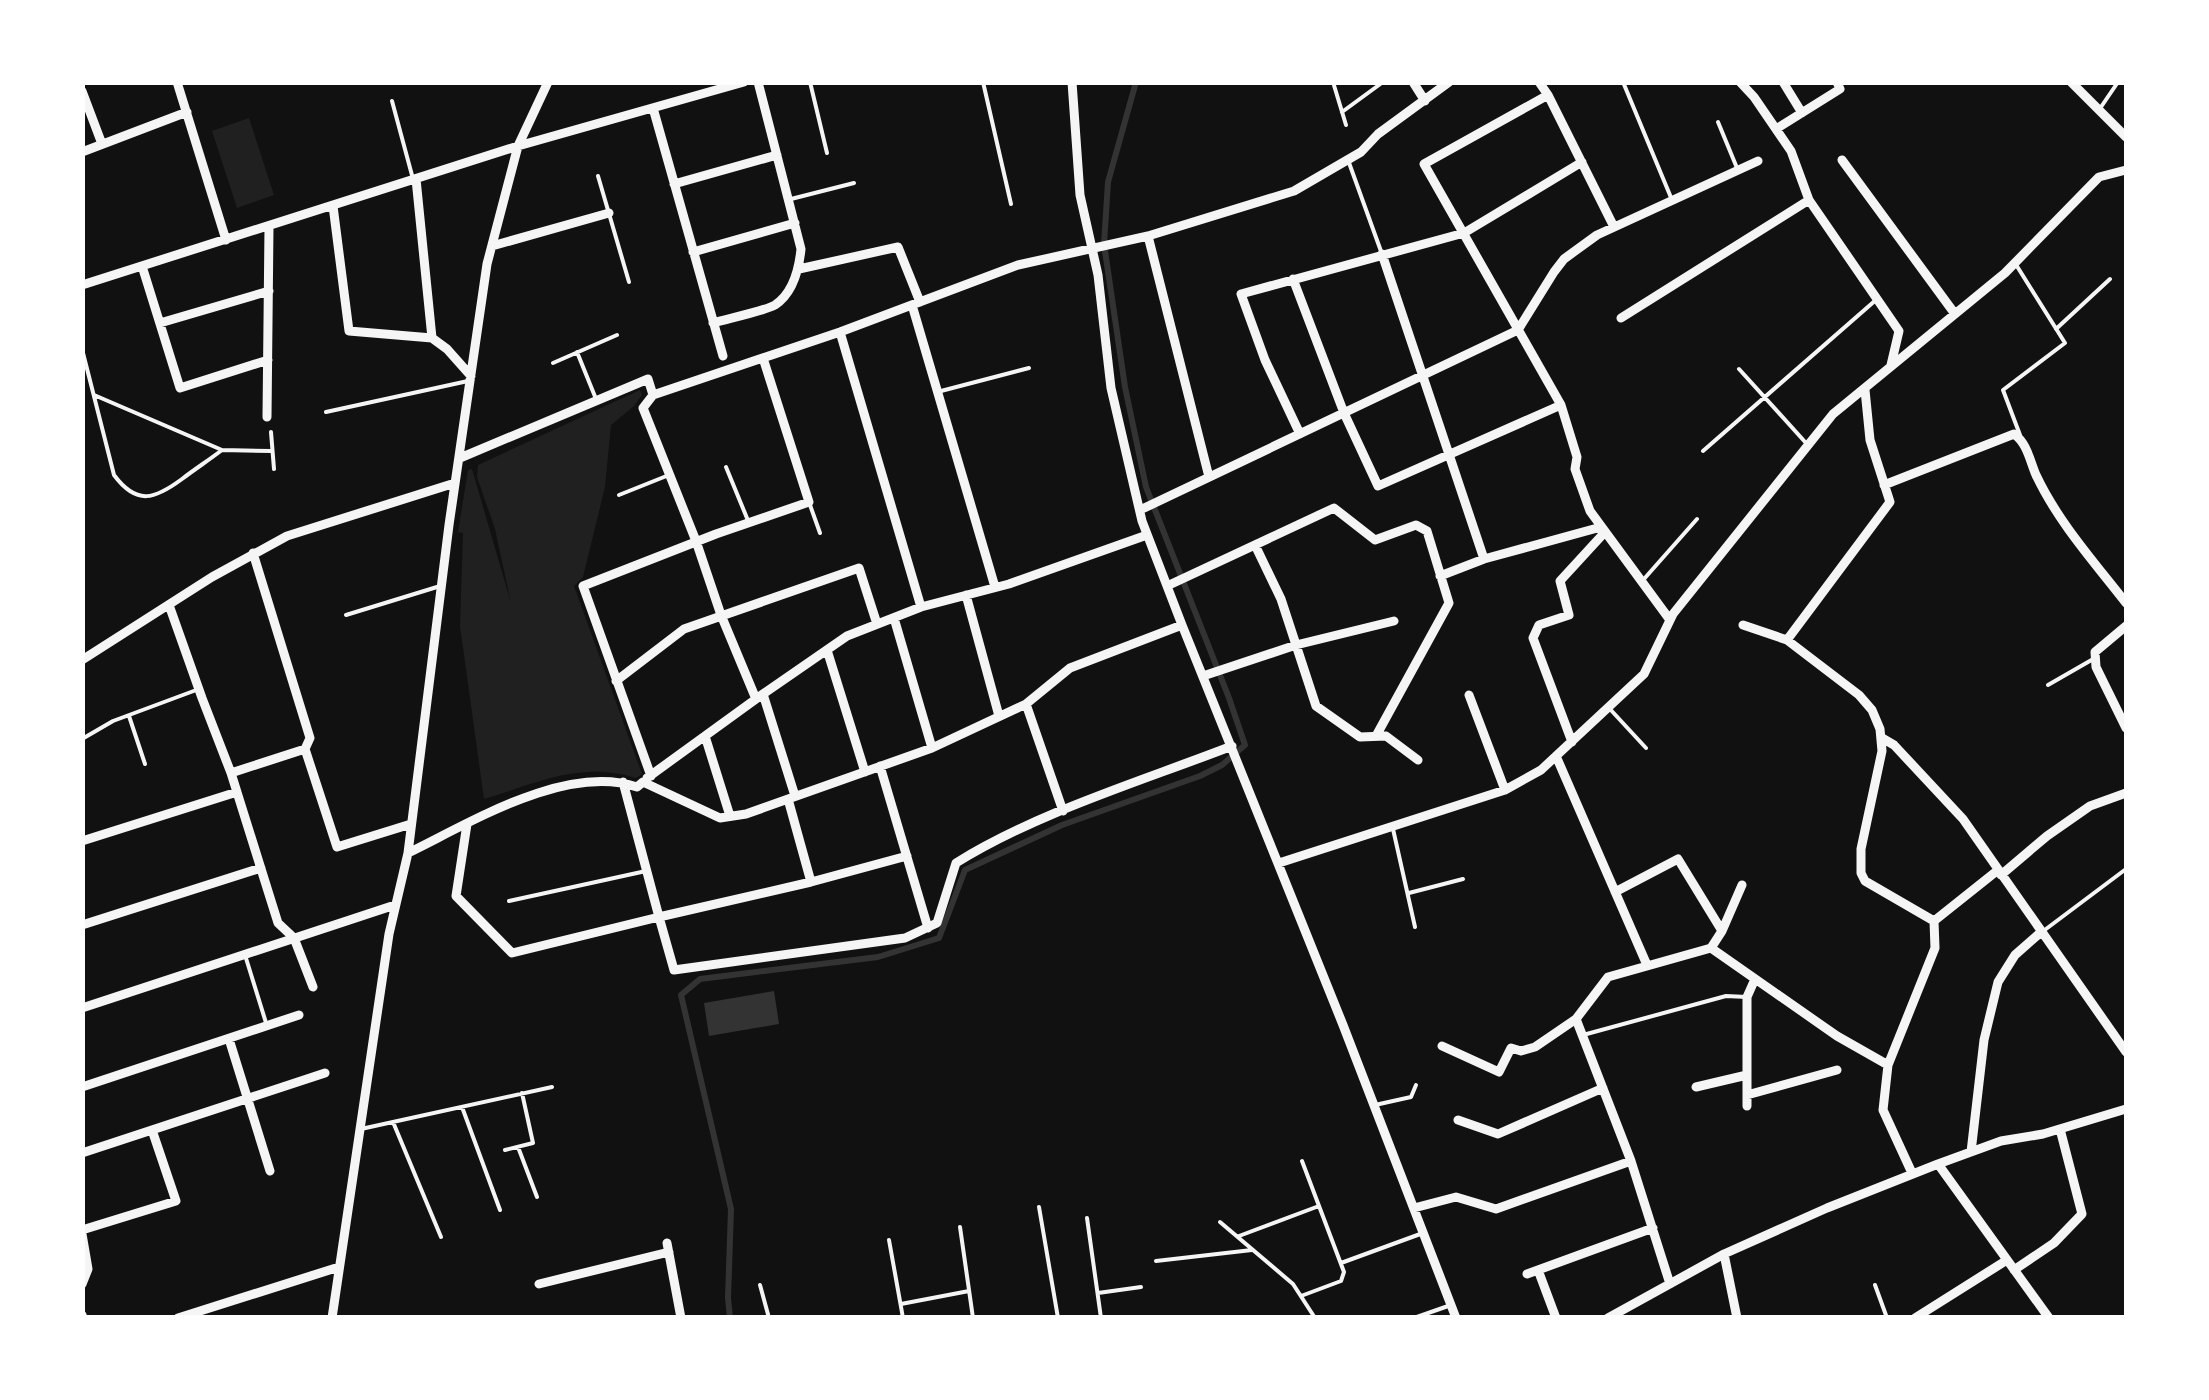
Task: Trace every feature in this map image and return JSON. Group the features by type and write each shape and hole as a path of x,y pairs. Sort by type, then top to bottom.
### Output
{"street":[{"path":"178,82 226,240"},
{"path":"332,1318 389,934 408,853 441,585 492,246 518,146 548,82"},
{"path":"82,285 518,146 744,82"},
{"path":"713,323 774,305 790,288 799,269 802,249 758,82"},
{"path":"1072,82 1080,195 1100,246 1111,388 1148,506 1147,534 1171,584 1182,625 1207,675 1456,1318"},
{"path":"1413,82 1425,101"},
{"path":"811,882 792,798 759,697 721,615 642,408 653,395 1018,266 1148,236 1294,191 1361,152 1378,134 1449,82"},
{"path":"1539,82 1614,227"},
{"path":"1740,82 1791,151 1809,200 1899,331 1891,366"},
{"path":"1783,82 1802,113"},
{"path":"1776,129 1840,89 1837,82"},
{"path":"2071,82 2126,137"},
{"path":"82,91 102,144"},
{"path":"1548,94 1424,164 1561,405 1578,457 1575,469 1590,511 1670,620"},
{"path":"653,108 723,356"},
{"path":"82,152 186,112"},
{"path":"674,184 777,155"},
{"path":"1842,160 1955,314"},
{"path":"1148,506 1518,330 1564,259 1597,235 1758,161"},
{"path":"1300,434 1265,360 1241,294 1464,233 1582,162"},
{"path":"1279,863 1505,790 1541,770 1644,674 1670,620 1833,414 2015,263 2099,177 2126,170"},
{"path":"414,180 432,338"},
{"path":"1620,318 1809,200"},
{"path":"334,206 349,331 432,338 447,348 471,378"},
{"path":"492,246 609,214"},
{"path":"693,252 795,224"},
{"path":"267,417 269,226"},
{"path":"1148,236 1208,477"},
{"path":"799,269 898,247 995,587"},
{"path":"1382,254 1484,559"},
{"path":"142,266 180,388 268,360"},
{"path":"1293,280 1344,412 1378,486 1561,405"},
{"path":"160,323 270,291"},
{"path":"840,332 922,607"},
{"path":"763,358 810,502 582,586 647,779 720,818 746,814 932,748 1026,704 1070,668 1182,625"},
{"path":"460,458 648,379 653,395"},
{"path":"1787,640 1890,502 1870,440 1865,390"},
{"path":"1884,485 2014,434 2021,439 2038,480 2074,537 2126,603"},
{"path":"82,660 253,553 288,536 456,483"},
{"path":"1171,584 1334,508 1375,540 1416,526 1426,532 1448,603 1376,736"},
{"path":"1440,576 1484,559 1604,530"},
{"path":"1572,742 1533,638 1539,625 1569,614 1560,581 1604,530"},
{"path":"408,853 506,804 574,783 623,782 636,786 847,636 922,607 995,587 1147,534"},
{"path":"1254,545 1281,598 1316,706 1360,736 1386,736 1418,760"},
{"path":"253,553 310,738 305,749 338,847 412,824"},
{"path":"616,681 684,629 859,568 878,624"},
{"path":"966,595 999,716"},
{"path":"170,605 231,773 278,923 294,938 313,987"},
{"path":"894,618 932,748"},
{"path":"1207,675 1296,645 1394,620"},
{"path":"1743,625 1787,640 1872,710 1882,738 1880,766 1861,849 1861,873 1865,881 1934,921"},
{"path":"2126,626 2094,652 2096,667 2126,728"},
{"path":"827,650 865,772"},
{"path":"1469,695 1505,790"},
{"path":"1026,704 1063,812"},
{"path":"705,736 730,816"},
{"path":"1882,738 1894,745 1963,819 2126,1052"},
{"path":"231,773 305,749"},
{"path":"623,782 674,970 905,938 937,924 956,863 1028,825 1234,752"},
{"path":"1556,756 1647,965"},
{"path":"880,766 928,928"},
{"path":"82,842 237,792"},
{"path":"1934,921 2090,806 2126,793"},
{"path":"467,824 456,896 512,954 907,856"},
{"path":"1616,892 1678,859 1722,930"},
{"path":"82,925 261,868"},
{"path":"1442,1046 1499,1072 1511,1048 1535,1046 1576,1020 1608,977 1711,948 1742,886"},
{"path":"82,1008 396,905"},
{"path":"1912,1172 1883,1110 1888,1065 1935,948 1934,921"},
{"path":"1971,1152 1984,1040 1998,982 2015,955 2040,932"},
{"path":"1711,948 1837,1036 1888,1065"},
{"path":"1755,979 1747,997 1747,1101 1837,1070"},
{"path":"82,1087 299,1015"},
{"path":"1576,1020 1632,1161 1670,1284"},
{"path":"229,1039 270,1171"},
{"path":"82,1153 324,1073"},
{"path":"1696,1087 1747,1075"},
{"path":"1458,1120 1498,1134 1603,1088"},
{"path":"1608,1318 1724,1254 1912,1172 2001,1141 2126,1110"},
{"path":"2014,1270 2054,1244 2082,1214 2060,1129"},
{"path":"82,1284 88,1269 82,1232 176,1201 152,1130"},
{"path":"1414,1208 1456,1196 1496,1209 1632,1161"},
{"path":"1938,1164 2049,1318"},
{"path":"1527,1274 1652,1228"},
{"path":"539,1284 668,1247 680,1318"},
{"path":"1724,1254 1738,1318"},
{"path":"1915,1318 2007,1260"},
{"path":"178,1318 339,1267"},
{"path":"1538,1270 1556,1318"}],"lane":[{"path":"810,82 827,153"},
{"path":"984,82 1011,204"},
{"path":"1334,82 1346,125"},
{"path":"1342,112 1384,82"},
{"path":"1623,82 1672,200"},
{"path":"2099,110 2118,82"},
{"path":"392,101 414,180"},
{"path":"1718,122 1738,170"},
{"path":"1348,160 1382,254"},
{"path":"598,176 628,282"},
{"path":"788,200 854,183"},
{"path":"2015,263 2065,344 2004,390 2021,439"},
{"path":"2056,329 2110,279"},
{"path":"1703,451 1877,300"},
{"path":"553,363 616,335"},
{"path":"82,349 114,475 123,487 135,495 151,497 163,493 222,450"},
{"path":"577,352 596,401"},
{"path":"938,392 1029,368"},
{"path":"1739,368 1808,445"},
{"path":"326,412 471,378"},
{"path":"94,395 222,450 272,451"},
{"path":"271,432 274,470"},
{"path":"726,467 749,522"},
{"path":"619,495 669,474"},
{"path":"810,502 820,533"},
{"path":"1641,582 1697,518"},
{"path":"346,615 441,585"},
{"path":"2048,685 2095,658"},
{"path":"82,739 113,722 198,689"},
{"path":"1608,708 1646,748"},
{"path":"129,716 145,764"},
{"path":"1393,826 1415,927"},
{"path":"2040,932 2126,869"},
{"path":"509,900 646,871"},
{"path":"1408,894 1463,880"},
{"path":"244,955 267,1026"},
{"path":"1582,1035 1726,996 1747,997"},
{"path":"1374,1105 1411,1098 1416,1084"},
{"path":"360,1130 552,1087"},
{"path":"504,1150 533,1143 522,1093"},
{"path":"462,1107 500,1210"},
{"path":"393,1122 442,1237"},
{"path":"518,1147 537,1197"},
{"path":"1301,1296 1341,1281 1344,1272 1302,1161"},
{"path":"1039,1206 1058,1318"},
{"path":"1237,1236 1320,1206"},
{"path":"1087,1218 1101,1318"},
{"path":"1220,1222 1293,1284 1315,1318"},
{"path":"960,1227 973,1318"},
{"path":"1341,1263 1423,1233"},
{"path":"888,1240 903,1318"},
{"path":"1156,1261 1252,1250"},
{"path":"760,1285 770,1318"},
{"path":"1874,1286 1887,1318"},
{"path":"1098,1293 1141,1287"},
{"path":"901,1304 969,1291"},
{"path":"1414,1318 1451,1305"}],"shaded area":[{"path":"249,118 274,195 237,208 212,131"},
{"path":"640,390 642,395 634,406 611,425 605,487 583,577 574,586 642,774 636,778 615,773 577,773 484,799 460,626 463,533 458,532 468,470 472,469 511,603 495,529 477,477 478,465"},
{"path":"774,991 779,1024 709,1036 704,1003"}],"waterway":[{"path":"730,1318 731,1209 681,995 700,979 878,957 939,938 965,870 1062,825 1200,776 1222,765 1245,745 1146,487 1125,387 1104,244 1108,182 1136,82"}]}
